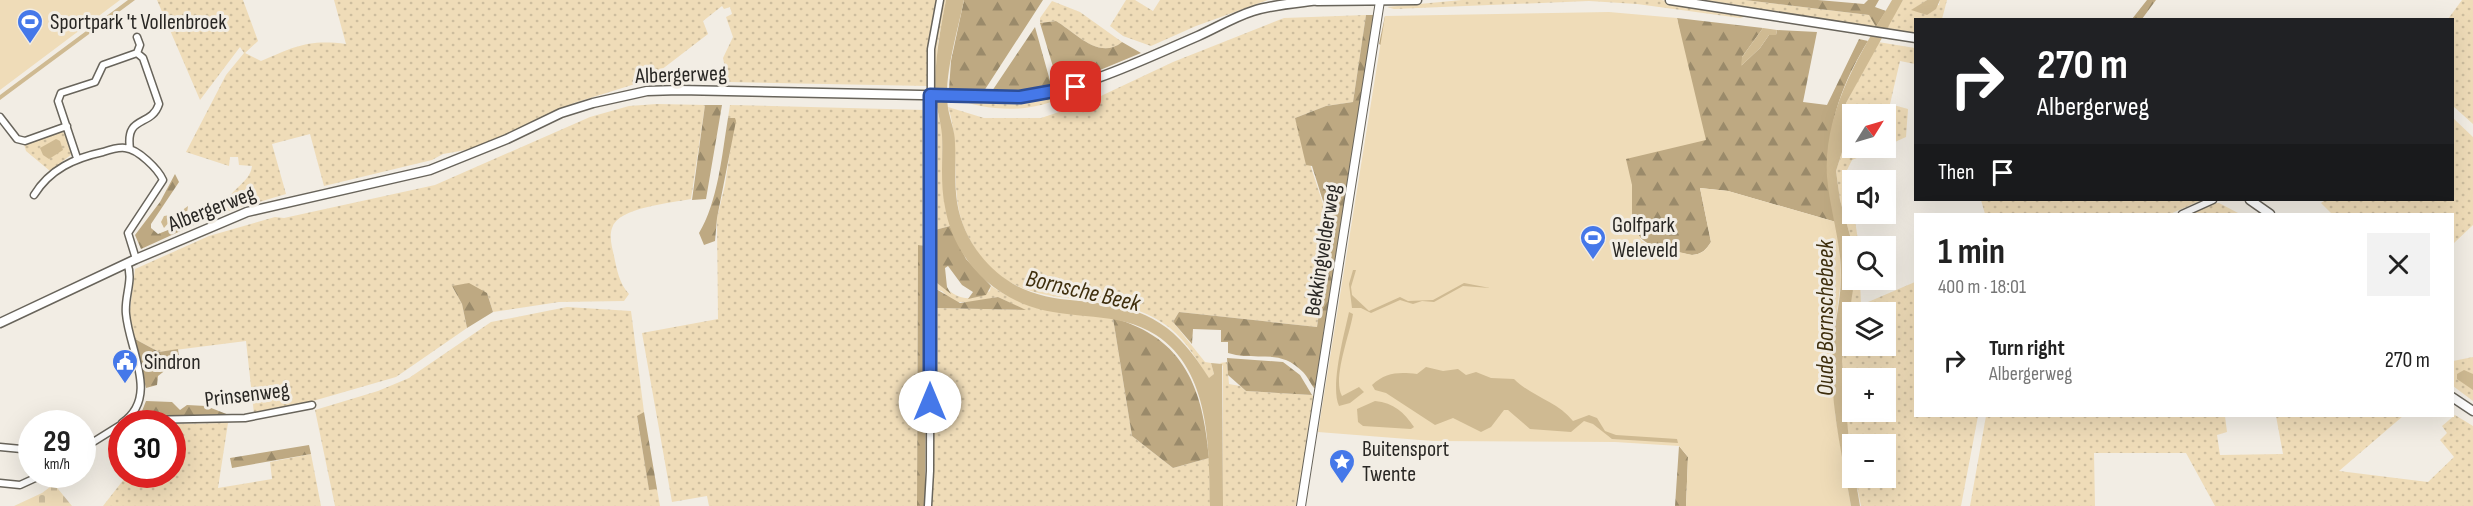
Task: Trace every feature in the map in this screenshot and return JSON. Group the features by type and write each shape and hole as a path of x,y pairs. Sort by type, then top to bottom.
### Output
{"main road":[{"name":"Albergerweg","path":"0,323 132,261 247,212 430,170 507,139 561,113 627,94 680,90 1020,97 1060,91 1149,58 1251,12 1286,3 1318,0 1417,0"},
{"path":"1670,0 1871,29 1914,38"},
{"path":"2251,201 2269,213"},
{"path":"2454,398 2473,411"}],"street":[{"path":"928,506 932,38 940,0"},
{"name":"Bekkingvelderweg","path":"1301,506 1380,1"},
{"path":"137,37 140,45 137,53"},
{"path":"77,158 58,101 62,93 95,82 103,65 137,53"},
{"path":"130,149 128,135 130,128 157,110 159,105 143,57 137,53"},
{"path":"0,117 17,139 25,141 67,126"},
{"path":"34,195 58,170 77,158 123,147 130,149 160,173 163,180 128,233 132,261 126,310 141,389 136,410"},
{"path":"2184,213 2211,201"},
{"name":"Prinsenweg","path":"186,419 245,418 312,405"},
{"path":"0,447 18,449"},
{"path":"0,483 18,485"}],"green space":[{"name":"Sportpark 't Vollenbroek","path":"0,0 120,0 0,90"},
{"path":"157,0 243,0 258,41 245,53 261,61 311,43 346,44 334,0 937,0 928,48 927,86 728,82 723,58 733,37 726,17 732,14 730,7 724,9 722,6 703,21 708,34 648,80 574,103 477,148 443,154 432,160 324,186 310,134 272,144 286,194 225,212 229,198 247,178 252,166 239,165 238,157 230,157 229,166 186,152 226,75 244,53 240,47 200,100"},
{"path":"942,0 946,0 938,42 935,89 933,39"},
{"path":"964,0 1043,0 984,91 949,89 951,61"},
{"path":"1126,0 1135,0 1153,11 1160,0 1268,0 1196,26 1151,46 1123,36 1110,26"},
{"path":"1462,0 1661,0 1750,15 1740,18 1637,4 1589,1 1394,9 1387,7"},
{"path":"1704,0 1745,0 1869,15 1876,27"},
{"path":"1745,0 1818,0 1864,4 1868,0 1879,0 1875,7 1886,11 1876,27 1869,15"},
{"path":"1903,0 1927,0 1912,10 1939,5 1940,0 1947,0 1942,18 1914,18 1914,33 1885,28"},
{"path":"2147,0 2156,0 2143,18 2133,18"},
{"path":"2462,0 2473,0 2473,124 2454,107 2454,18 2449,18"},
{"path":"1052,1 1080,12 1122,42 1113,47 1096,47 1056,21 1040,23 1040,18"},
{"name":"Golfpark Weleveld","path":"1609,12 1677,18 1706,140 1626,159 1632,185 1632,220 1641,240 1648,245 1692,255 1698,254 1711,242 1700,188 1728,191 1836,222 1841,280 1834,335 1835,414 1842,454 1842,488 1848,488 1851,506 1686,506 1688,457 1679,446 1615,442 1433,441 1318,432 1385,16"},
{"path":"1366,15 1353,102 1326,106 1295,118 1324,207 1333,222 1317,327 1179,312 1173,322 1205,362 1211,363 1214,374 1209,379 1187,346 1170,328 1144,313 1117,305 1033,292 1008,281 985,262 966,232 958,202 954,138 948,107 984,118 1041,118 1086,103 1173,62 1284,18"},
{"path":"1366,15 1375,15 1327,329 1324,329 1316,388 1314,388 1294,364 1276,357 1228,353 1228,342 1221,342 1221,330 1193,329 1192,344 1173,322 1179,312 1317,327 1333,222 1328,217 1312,166 1306,165 1295,118 1326,106 1353,102"},
{"path":"1385,16 1684,54 1677,18 1763,28 1742,57 1742,65 1760,48 1769,35 1776,35 1777,30 1817,32 1803,102 1827,105 1859,39 1868,41 1845,85 1832,128 1829,173 1836,222 1728,191 1700,188 1711,242 1705,249 1692,255 1649,244 1636,231 1633,220 1632,185 1379,44"},
{"path":"1056,21 1096,47 1113,47 1122,42 1141,53 1059,87 1040,23"},
{"path":"1035,27 1052,88 1026,92 992,91"},
{"path":"1878,42 1914,48 1914,64 1900,61 1890,104 1846,104"},
{"path":"1068,94 1041,105 1012,109 982,106 953,98 1039,101"},
{"path":"705,105 691,199 647,207 624,215 616,221 611,231 611,242 619,276 629,294 624,301 559,302 493,312 487,293 452,286 462,304 467,328 396,377 306,403 254,414 246,341 159,352 133,338 129,318 135,269 209,236 275,217 284,218 435,185 590,117 629,106"},
{"path":"705,105 722,105 706,199 692,200"},
{"path":"730,105 926,110 927,246 918,245 917,506 709,506 707,496 672,502 642,333 718,319 717,218 725,185 735,118 728,118"},
{"path":"936,106 942,128 942,171 950,226 935,230 933,108"},
{"path":"1896,106 1908,109 1906,137 1896,142"},
{"path":"728,118 735,118 736,121 717,218 715,241 704,245 699,233 715,192"},
{"path":"2454,119 2473,137 2473,225 2454,243 2454,213 2331,213 2321,203 2324,201 2454,201"},
{"path":"61,132 66,133 72,154 50,171 26,151 24,144"},
{"path":"1842,152 1842,158 1857,158 1852,160 1847,170 1842,170 1842,207 1840,200 1836,171"},
{"path":"175,174 179,182 151,224 151,228 158,234 193,220 196,224 141,249 135,235 160,202"},
{"path":"1981,201 2200,201 2172,213 1985,213"},
{"path":"2219,203 2238,213 2192,213"},
{"path":"1847,224 1856,224 1857,236 1850,236"},
{"path":"950,226 966,259 991,286 986,295 968,299 973,292 962,285 948,266 945,268 947,287 951,294 937,283 935,230"},
{"path":"918,245 927,246 925,506 917,506"},
{"path":"1914,282 1914,417 1978,417 1961,506 1861,506 1857,488 1896,488 1896,434 1848,434 1846,422 1896,422 1896,368 1842,368 1842,361 1843,356 1896,356 1896,302 1868,302"},
{"path":"469,283 487,293 493,312 467,328 462,304 452,286"},
{"path":"937,283 962,298 981,295 990,291 991,286 1035,307 1113,318 1132,436 1173,468 1209,458 1210,506 932,506 936,308 1025,310 998,297 974,302 953,302 942,291 936,289"},
{"path":"936,289 960,303 998,297 1026,310 936,308"},
{"path":"1852,290 1860,290 1861,302 1851,302"},
{"path":"567,307 631,311 644,412 637,417 649,489 657,489 660,506 335,506 315,410 378,391 409,378 491,322"},
{"path":"1113,318 1138,327 1158,339 1186,370 1202,410 1209,458 1173,468 1132,436"},
{"path":"133,338 159,352 178,349 179,357 168,361 167,369 158,376 157,385 146,388"},
{"path":"2473,357 2473,401 2454,387 2454,361"},
{"path":"1227,358 1283,362 1300,375 1312,395 1246,391 1228,375"},
{"path":"1227,362 1229,384 1240,386 1246,391 1312,395 1315,398 1298,506 1223,506 1223,366 1220,363"},
{"path":"146,401 172,402 180,410 142,410"},
{"path":"187,405 206,406 229,415 186,415 186,410 180,410"},
{"path":"644,412 657,489 649,490 637,416"},
{"path":"2454,416 2473,426 2473,506 2215,506 2186,453 2094,453 2095,506 1970,506 1986,417 2225,417 2227,432 2217,435 2220,455 2283,454 2276,417 2402,417 2339,471 2428,482 2454,457 2440,440 2447,433 2442,426"},
{"path":"228,423 218,488 272,479 270,462 311,454 321,506 103,506 117,488 186,488 186,424"},
{"path":"309,445 311,454 232,468 230,458"},
{"path":"1679,446 1688,457 1686,506 1675,506"},
{"path":"49,488 57,488 72,506 14,506"}],"shaded area":[{"path":"128,0 135,0 0,100 0,95"},
{"path":"946,0 964,0 949,69 947,96 955,139 957,202 960,217 973,245 992,268 1004,278 1031,292 1060,299 1111,305 1146,315 1173,333 1185,345 1209,378 1214,374 1211,363 1222,364 1223,506 1210,506 1209,460 1203,413 1188,369 1174,350 1156,335 1126,322 1045,311 1013,299 985,280 963,255 949,224 943,198 942,135 935,90 938,45"},
{"path":"1892,0 1903,0 1846,104 1842,104 1842,152 1836,171 1842,207 1842,224 1847,224 1850,236 1842,236 1842,290 1853,290 1851,302 1842,302 1842,422 1847,422 1848,434 1842,434 1842,456 1832,380 1832,352 1841,267 1827,177 1827,153 1837,106 1868,41"},
{"path":"1927,0 1940,0 1936,9 1927,15 1911,10"},
{"path":"1763,28 1777,30 1776,35 1769,35 1760,48 1741,66 1742,57"},
{"path":"56,139 60,141 63,150 49,159 43,155 40,148"},
{"path":"188,206 186,220 171,220 164,228 161,222 164,216 177,214"},
{"path":"1353,270 1356,270 1351,287 1352,295 1369,311 1400,297 1408,301 1433,300 1464,283 1490,288 1463,286 1434,302 1422,301 1413,304 1400,300 1371,313 1361,308 1352,308 1349,284"},
{"path":"1349,312 1353,314 1340,368 1339,388 1342,396 1359,387 1364,392 1350,403 1339,406 1337,374"},
{"path":"1426,367 1443,371 1458,369 1466,375 1476,372 1491,378 1514,379 1560,409 1573,421 1589,415 1597,418 1605,431 1616,435 1677,439 1678,443 1612,439 1593,424 1584,421 1571,432 1530,429 1508,410 1504,410 1491,427 1481,432 1453,418 1435,425 1386,393 1375,390 1372,385 1388,375 1417,374"},
{"path":"2464,370 2473,374 2473,390 2457,379 2457,374"},
{"path":"1375,401 1398,409 1414,427 1411,429 1363,426 1358,422 1357,409"},
{"path":"1848,488 1857,488 1860,506 1851,506"}],"place":[{"name":"Sportpark 't Vollenbroek","path":"30,45"},
{"name":"Golfpark Weleveld","path":"1593,261"},
{"name":"Sindron","path":"125,385"},
{"name":"Buitensport Twente","path":"1342,485"}],"route":[{"path":"930,402 930,95 1020,97 1053,93 1076,87"}],"water label":[{"name":"Bornsche Beek","path":"1083,291"},
{"name":"Oude Bornschebeek","path":"1825,318"}]}
